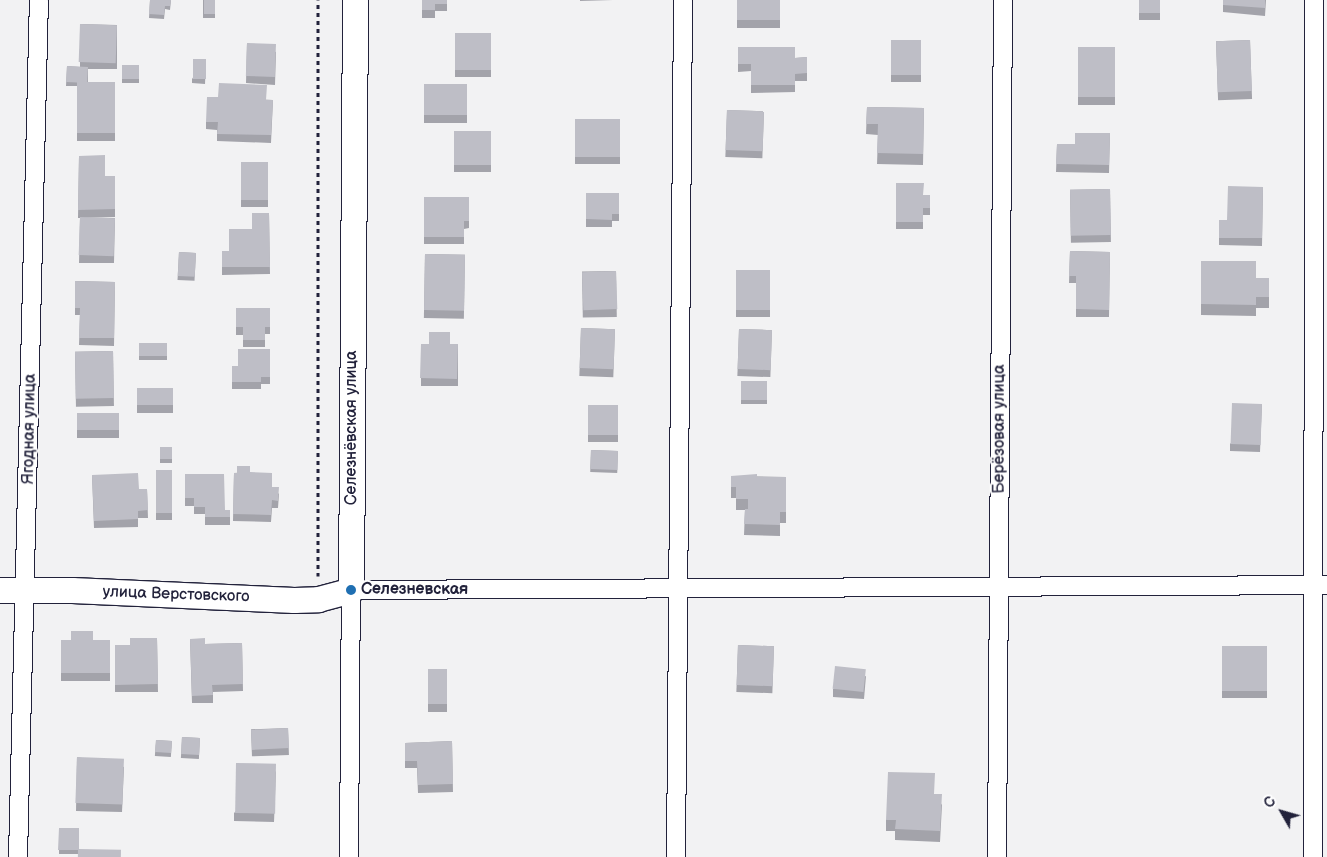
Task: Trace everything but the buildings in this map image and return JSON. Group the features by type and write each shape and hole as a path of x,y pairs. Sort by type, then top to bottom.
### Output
{"street":[{"name":"Ягодная улица","path":"18,857 39,0"},
{"name":"Селезнёвская улица","path":"350,857 355,0"},
{"path":"676,857 680,588 683,0"},
{"name":"Берёзовая улица","path":"997,857 1003,0"},
{"path":"1313,857 1320,585 1314,0"},
{"path":"351,590 1320,585"},
{"name":"улица Верстовского","path":"0,590 318,599 351,590"}],"path":[{"path":"318,0 318,599"}],"place":[{"name":"Селезневская","path":"351,590"}]}
